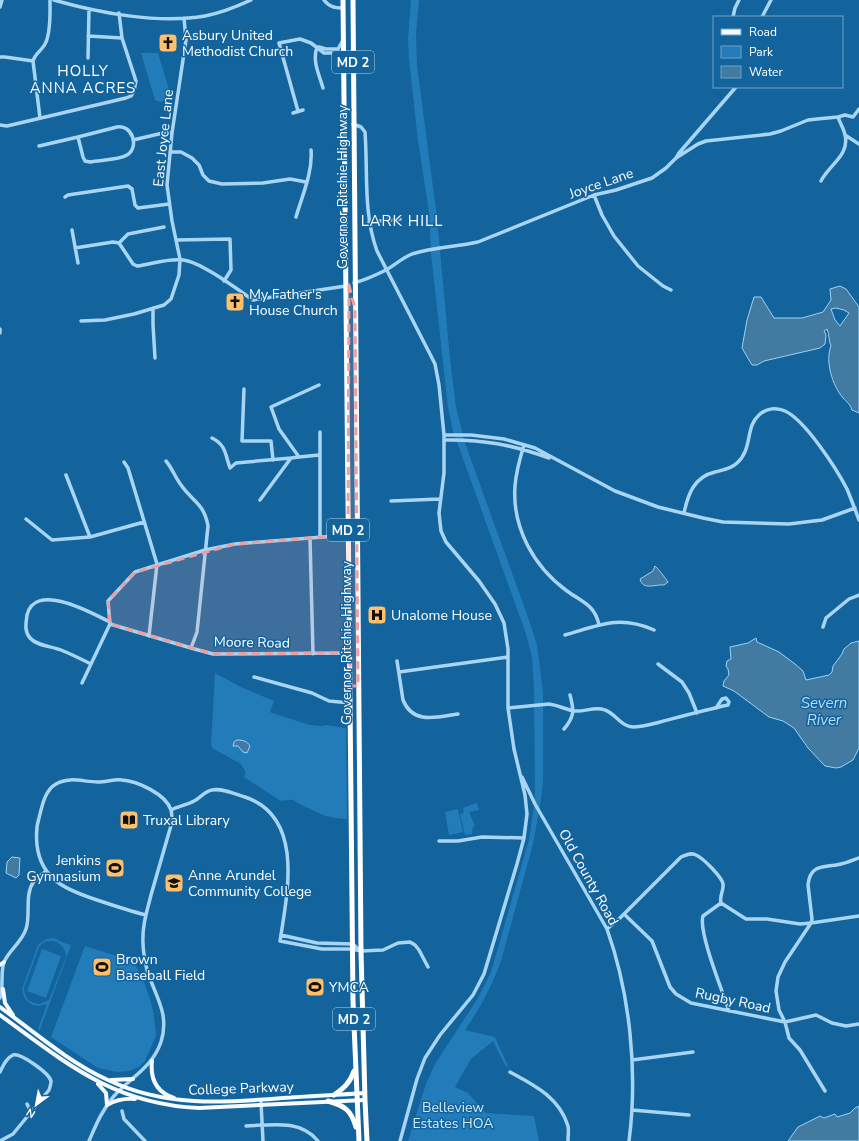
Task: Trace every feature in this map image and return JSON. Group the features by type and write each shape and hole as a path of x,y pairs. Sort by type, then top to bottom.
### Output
{"highway":[{"name":"Governor Ritchie Highway","path":"343,0 352,947 355,1068 359,1141"},
{"name":"Governor Ritchie Highway","path":"353,0 354,283 358,539 361,951 367,1141"},
{"path":"345,115 348,122 353,124"},
{"path":"346,268 349,281 354,283"},
{"path":"346,286 349,285 352,288 352,301 355,309"},
{"path":"348,472 356,474"},
{"path":"350,686 358,686"},
{"path":"334,1095 350,1081 355,1068"},
{"path":"328,1101 342,1106 349,1112 359,1135"}],"main road":[{"path":"0,965 4,962"},
{"path":"3,989 5,1003 17,1020"},
{"name":"College Parkway","path":"0,1007 83,1067 123,1087 160,1098 206,1102 365,1093"},
{"name":"College Parkway","path":"0,1015 89,1078 119,1092 144,1101 194,1108 365,1100"},
{"path":"152,1061 151,1070 153,1081 156,1085 167,1096 185,1101"},
{"path":"89,1078 105,1091 107,1105 128,1098 144,1101"},
{"path":"108,1080 132,1079"}],"street":[{"path":"0,7 2,0"},
{"path":"40,118 33,61 36,54 46,43 50,0"},
{"path":"54,0 64,1 89,9 119,14 184,18 203,16 225,11 251,0"},
{"path":"324,0 329,6 343,8"},
{"path":"733,16 734,8 739,0"},
{"path":"763,16 771,0"},
{"path":"88,58 89,9"},
{"path":"0,125 7,126 131,96 134,92 136,80 122,38 119,14"},
{"name":"East Joyce Lane","path":"81,321 105,320 134,314 164,305 171,299 180,275 180,260 169,204 167,185 172,133 186,40 184,18"},
{"path":"88,36 122,38"},
{"path":"298,112 279,43 300,40 312,43 322,52 339,53 343,58"},
{"path":"318,47 338,49 343,40"},
{"path":"318,47 315,53 315,61 323,88"},
{"path":"0,58 5,57 33,61"},
{"path":"676,158 735,88"},
{"name":"Joyce Lane","path":"354,283 386,270 412,255 431,249 478,242 594,195 616,190 652,178 666,168 676,158 698,144 770,134 808,120 845,115 853,117 859,109"},
{"path":"293,113 303,110"},
{"path":"821,181 824,174 845,150 845,136 838,117"},
{"path":"353,124 361,127 365,132 369,222 372,236 386,270 434,363 439,385 444,435 444,473 438,518 441,531 446,542 479,581 495,604 504,623 508,657 508,708 514,749 526,807 524,838 482,978 471,998 440,1035 425,1058 417,1079 400,1141"},
{"path":"39,146 120,126 126,128 130,132 133,140 132,149 126,155 88,162 83,159 78,137"},
{"path":"133,140 172,133"},
{"path":"845,136 859,144"},
{"path":"296,217 312,158 311,150"},
{"path":"170,152 181,152 192,158 199,165 209,181 222,184 263,183 290,179 306,182"},
{"path":"64,197 68,195 128,186 132,189 135,206 138,208 169,204"},
{"path":"594,195 602,215 614,236 638,266 663,286 671,290"},
{"path":"369,222 400,219"},
{"path":"119,243 128,234 164,227"},
{"path":"72,230 78,264"},
{"path":"176,240 230,239 231,270 224,281"},
{"path":"75,248 113,242 119,243 133,264 137,266 185,260 200,265 253,300 346,286"},
{"path":"153,308 155,358"},
{"path":"299,456 279,429 271,407 319,385"},
{"path":"244,390 242,441 271,441 273,460"},
{"path":"684,513 690,492 697,482 708,475 725,470 737,464 746,453 754,421 765,411 779,409 786,411 812,436 835,467 855,508 859,520"},
{"path":"320,432 320,537"},
{"path":"444,435 471,435 524,447 558,460 615,491 645,502 723,522 789,524 822,520 855,508"},
{"path":"212,438 220,442 224,449 230,468 236,463 319,455"},
{"path":"444,440 486,439"},
{"path":"524,447 515,487 517,515 522,536 533,556 544,571 558,585 591,607 598,618 599,625"},
{"path":"260,500 291,458"},
{"path":"166,461 181,486 201,506 206,516 208,526 197,632 191,648"},
{"path":"124,462 128,468 157,564 149,636"},
{"path":"66,475 90,537"},
{"path":"391,501 440,499"},
{"path":"26,519 52,540 90,537 144,522"},
{"path":"82,683 110,623 108,601 136,572 157,564 205,550 235,544 348,535"},
{"path":"310,538 313,654"},
{"path":"824,627 826,618 849,599 859,595"},
{"name":"Moore Road","path":"91,664 70,653 36,642 30,638 26,629 28,611 34,603 48,599 83,609 110,623 149,636 213,654 350,653"},
{"path":"565,635 599,625 624,621 654,630"},
{"path":"399,672 508,657"},
{"path":"397,661 403,700 405,706 410,712 422,718 458,714"},
{"path":"658,664 682,682 689,692 697,714"},
{"path":"254,677 312,693 329,701 350,703"},
{"path":"564,729 570,721 574,711 570,694"},
{"path":"508,708 549,704 574,711 597,708 610,712 623,724 637,727 697,714 716,708"},
{"name":"Old County Road","path":"520,773 535,804 607,929 617,963 626,1003 632,1060 632,1110 629,1141"},
{"path":"89,1141 99,1118 107,1105 123,1087 152,1061 161,1043 164,1030 164,1020 162,1008 147,970 144,955 143,933 153,888 172,822 171,810 164,799 154,791 137,783 128,781 117,780 96,782 74,779 54,784 45,798 38,820 36,833 38,853 46,871 57,883 74,892 146,915"},
{"path":"171,810 194,801 211,790 220,789 252,800 263,806 272,815 281,831 288,858 288,894 280,941 322,949 352,947"},
{"path":"526,807 535,804"},
{"path":"439,841 466,840 482,837 524,838"},
{"path":"607,929 681,857 689,854 696,855 702,859 722,880 723,886 720,898 721,903 746,919 768,919 800,924 859,916"},
{"path":"825,1091 800,1050 789,1038 785,1022 779,1010 776,992 777,981 785,962 811,923 812,919 808,885 813,872 819,867 843,864 859,858"},
{"path":"0,998 3,989 2,976 4,962 23,935 26,928 29,892 32,884 46,871"},
{"path":"721,903 703,916 702,926 712,962 729,1011"},
{"name":"Rugby Road","path":"624,914 652,941 667,982 676,994 691,1003 785,1022 816,1015 832,1023 846,1026 859,1024"},
{"path":"281,935 317,943 352,947 361,951 383,950 398,943 410,942 419,950 428,967"},
{"path":"632,1060 693,1052"},
{"path":"0,1072 7,1059 17,1055 23,1057 48,1077 51,1082 49,1090 13,1134 0,1141"},
{"path":"510,1072 545,1092 553,1101 563,1114 568,1127 568,1141"},
{"path":"261,1100 263,1141"},
{"path":"27,1104 31,1112"},
{"path":"632,1110 689,1115"},
{"path":"122,1111 124,1118 145,1141"},
{"path":"246,1126 292,1124 308,1131 318,1141"}],"highlighted area":[{"path":"349,285 355,309 358,686 350,686 350,653 213,654 110,624 108,601 135,572 235,544 348,535"}],"green space":[{"name":"Belleview Estates HOA","path":"411,0 419,0 416,33 417,65 437,218 456,407 465,443 537,645 543,692 543,780 533,844 501,961 485,997 465,1030 495,1037 508,1066 506,1067 493,1041 471,1059 455,1087 468,1093 486,1113 534,1116 539,1141 408,1141 426,1084 435,1064 478,998 491,972 529,840 535,799 534,687 532,657 525,631 453,431 448,408 431,253 429,212 418,141 409,59 408,39"},
{"path":"141,53 158,53 171,96 168,100 160,102 155,100"},
{"path":"215,673 241,687 274,701 270,712 272,713 310,725 326,725 346,728 347,819 325,816 292,800 279,800 244,777 246,773 241,764 212,748"},
{"path":"477,803 479,810 469,812 475,826 473,827 472,834 465,835 460,814 464,813 463,808"},
{"path":"458,809 463,832 449,835 445,812"},
{"path":"54,938 71,945 40,1030 38,1029 47,1004 38,1006 30,1004 25,998 22,989 38,945 46,939","holes":["52,941 61,944 65,950 66,957 49,1000 40,1004 34,1003 28,1000 24,988 39,947 44,942"]},
{"path":"85,946 133,961 143,979 154,1015 156,1036 145,1061 139,1067 129,1071 118,1072 98,1068 51,1037"},
{"path":"42,949 61,956 46,998 27,991"}],"water":[{"path":"840,286 846,289 859,307 859,413 852,410 839,393 833,380 829,366 829,352 831,346 827,329 824,331 826,335 825,344 820,348 764,361 757,365 752,365 742,348 747,320 754,297 761,297 774,318 802,318 823,312 831,300 830,289","holes":["836,308 849,313 840,326 835,320 831,309"]},
{"path":"655,566 668,582 664,585 644,585 640,579 653,571"},
{"name":"Severn River","path":"756,638 757,642 779,652 795,664 803,671 806,680 829,675 844,649 851,643 859,641 859,748 853,760 841,767 836,768 825,766 808,748 794,728 783,721 769,717 734,691 723,686 724,681 729,675 726,666 727,661 731,659 730,647 748,643"},
{"path":"237,740 245,741 249,744 250,746 247,753 243,752 238,746 233,746 234,742"},
{"path":"12,857 20,858 19,875 16,878 6,873 7,862"},
{"path":"859,1106 859,1141 788,1141 798,1127 820,1116 824,1118 835,1114 837,1117 850,1113"}],"place":[{"name":"Asbury United Methodist Church","path":"168,43"},
{"name":"My Father's House Church","path":"235,302"},
{"name":"Unalome House","path":"377,615"},
{"name":"Truxal Library","path":"129,820"},
{"name":"Jenkins Gymnasium","path":"115,868"},
{"name":"Anne Arundel Community College","path":"174,883"},
{"name":"Brown Baseball Field","path":"102,967"},
{"name":"YMCA","path":"315,987"}],"district":[{"name":"HOLLY ANNA ACRES","path":"83,80"},
{"name":"LARK HILL","path":"402,221"}]}
